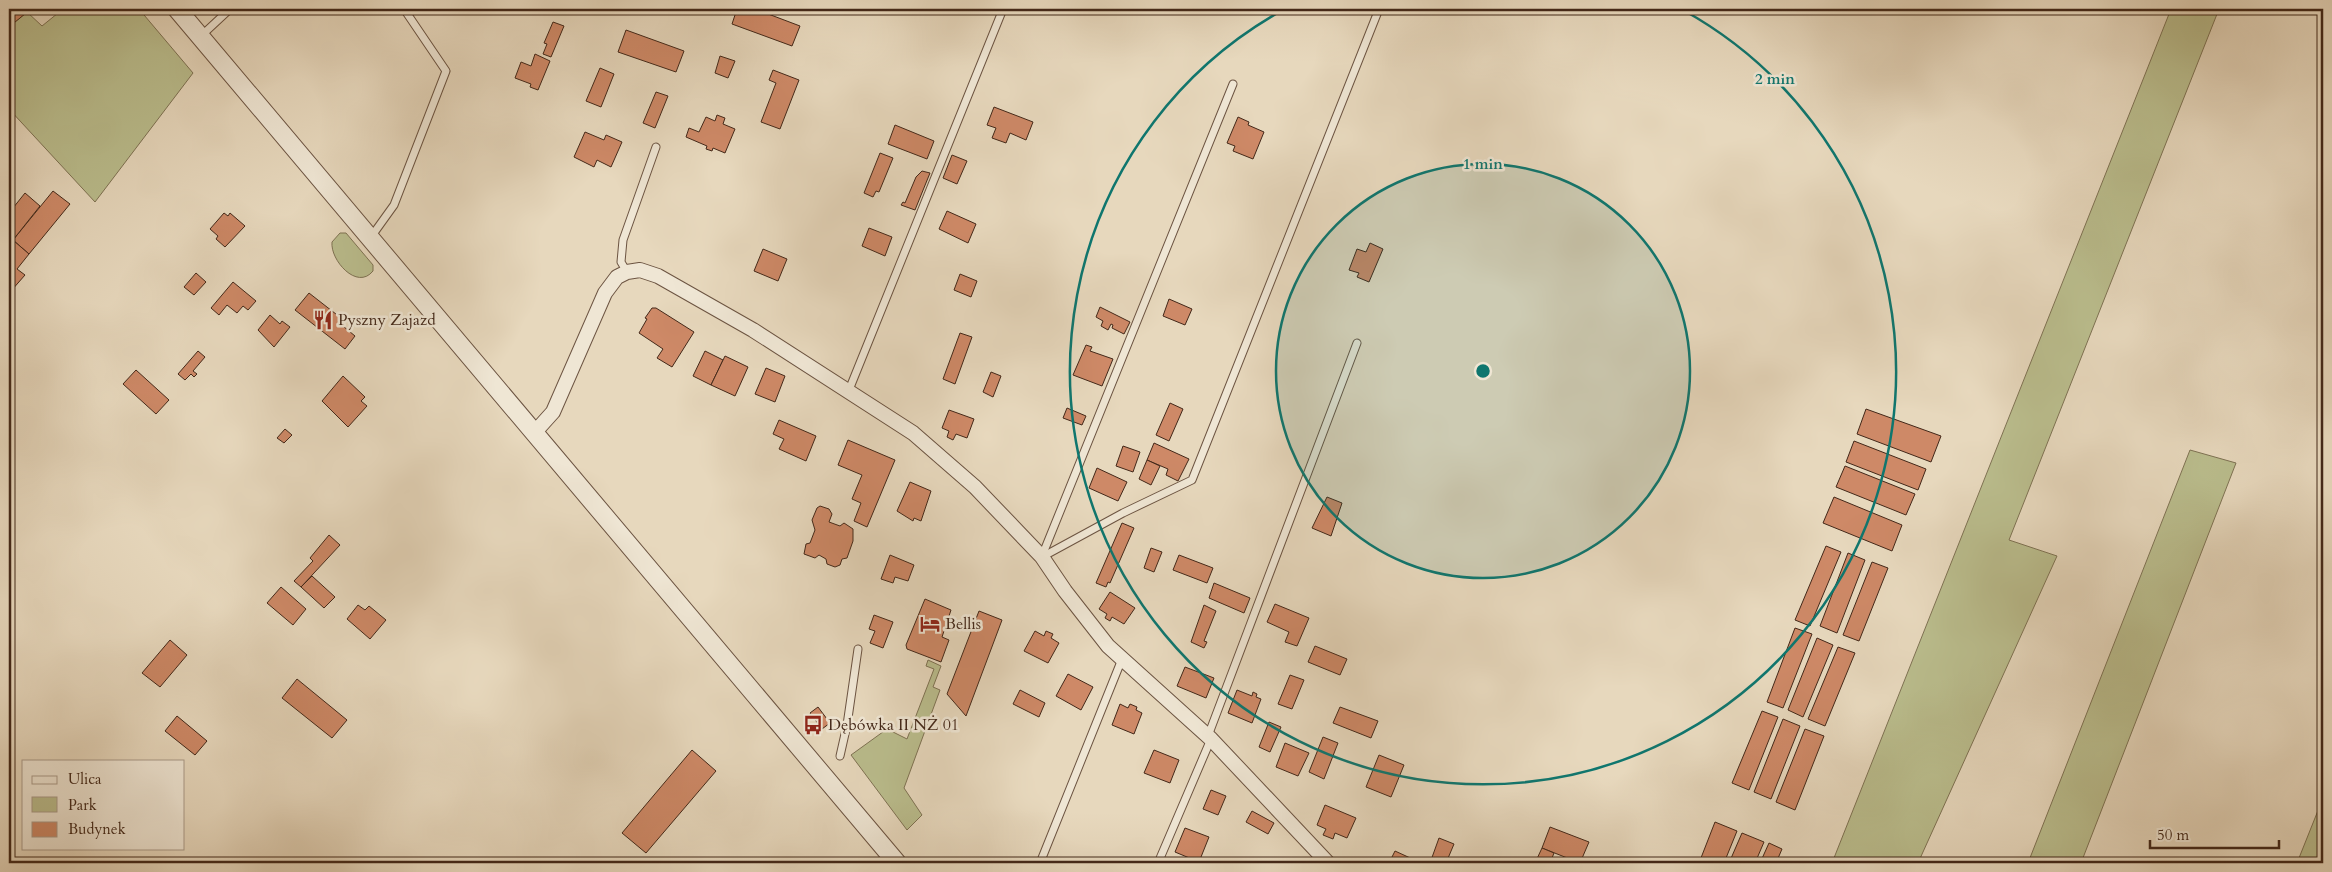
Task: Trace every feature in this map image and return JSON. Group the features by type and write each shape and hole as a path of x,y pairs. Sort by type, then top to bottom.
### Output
{"street":[{"path":"177,9 897,863"},
{"path":"535,432 554,412 605,293 617,277 627,272 640,270 658,276 691,293 849,390 920,439 975,487 1042,557 1065,591 1108,646 1210,737 1328,863"}],"lane":[{"path":"201,37 230,9"},
{"path":"370,238 394,205 446,71 404,9"},
{"path":"849,390 1003,9"},
{"path":"1042,557 1123,512 1192,480 1379,9"},
{"path":"1042,557 1233,84"},
{"path":"627,272 621,262 623,240 656,147"},
{"path":"1158,863 1210,737 1357,343"},
{"path":"840,756 847,725 858,649"},
{"path":"1040,863 1122,659"}],"green space":[{"path":"63,9 139,9 193,73 95,202 9,109 9,26 27,12 42,26"},
{"path":"2171,9 2219,9 2009,540 2057,556 1918,863 1832,863"},
{"path":"340,233 346,233 373,265 373,271 367,276 352,275 346,271 335,257 332,242"},
{"path":"2190,450 2236,463 2081,863 2028,863"},
{"path":"928,660 941,666 933,687 940,690 904,788 922,815 907,830 851,755 887,729 907,739 934,669 926,666"},
{"path":"2323,798 2323,863 2297,863"}],"building":[{"path":"9,9 31,9 9,27"},
{"path":"737,9 755,9 800,26 792,46 732,24"},
{"path":"553,22 564,26 551,57 543,54 547,44 544,43"},
{"path":"626,30 684,51 676,72 618,52"},
{"path":"535,54 550,61 538,90 530,87 531,84 515,78 521,62 531,66"},
{"path":"720,56 735,61 728,78 715,73"},
{"path":"600,68 614,74 601,107 586,101"},
{"path":"773,70 799,80 780,129 761,122 776,83 769,80"},
{"path":"656,92 668,96 655,128 643,123"},
{"path":"994,107 1033,122 1026,140 1010,133 1006,143 992,138 996,128 987,125"},
{"path":"717,115 725,118 723,124 735,129 725,153 713,148 712,151 706,149 707,146 686,137 689,128 699,132 706,117 715,121"},
{"path":"1238,117 1249,122 1248,125 1264,132 1253,159 1233,151 1235,146 1227,143"},
{"path":"895,125 934,141 927,159 888,144"},
{"path":"585,132 604,140 606,135 622,142 611,167 597,160 594,167 574,157"},
{"path":"880,153 893,158 879,192 876,191 873,197 864,193"},
{"path":"952,155 967,161 957,184 943,178"},
{"path":"922,171 930,173 915,210 901,205 903,202 905,203 916,177"},
{"path":"53,191 70,204 29,254 13,240"},
{"path":"25,193 40,206 9,245 9,213"},
{"path":"947,211 976,224 968,243 939,229"},
{"path":"224,213 228,216 230,213 245,226 225,247 216,239 218,236 210,229"},
{"path":"869,228 892,237 885,256 862,246"},
{"path":"14,241 29,254 17,269 25,275 11,291 9,289 9,248"},
{"path":"1370,243 1383,249 1369,282 1357,277 1359,273 1349,270 1357,249 1366,252"},
{"path":"763,249 787,259 778,281 754,271"},
{"path":"196,273 206,282 194,295 184,287"},
{"path":"960,274 977,281 971,297 954,290"},
{"path":"233,282 256,301 248,310 243,306 237,313 227,305 219,315 211,308"},
{"name":"Pyszny Zajazd","path":"309,293 341,318 338,322 355,336 345,349 295,310"},
{"path":"1169,299 1192,309 1185,325 1163,316"},
{"path":"1100,307 1130,322 1124,334 1112,328 1113,325 1111,324 1108,330 1101,326 1103,321 1096,317"},
{"path":"652,308 656,308 694,332 672,367 657,358 663,349 639,333 647,319 645,318"},
{"path":"270,315 280,324 282,321 290,327 274,347 258,330"},
{"path":"960,333 972,337 955,384 943,379"},
{"path":"1086,345 1092,347 1090,351 1113,359 1102,386 1073,375"},
{"path":"198,351 205,357 193,371 197,374 194,377 191,374 185,380 178,374"},
{"path":"705,351 723,360 711,385 693,376"},
{"path":"725,356 748,367 735,396 711,385"},
{"path":"766,368 785,376 775,402 755,394"},
{"path":"136,370 169,400 156,414 123,384"},
{"path":"991,372 1001,376 993,397 983,392"},
{"path":"343,376 365,397 361,401 367,406 348,427 322,401"},
{"path":"1170,403 1183,409 1169,441 1156,435"},
{"path":"1067,408 1086,416 1082,425 1063,418"},
{"path":"1866,409 1941,436 1931,462 1857,434"},
{"path":"949,410 974,419 967,438 956,434 953,440 947,437 949,431 942,428"},
{"path":"779,420 816,436 806,461 779,449 784,439 773,434"},
{"path":"285,429 292,435 284,443 277,438"},
{"path":"848,440 895,460 867,527 854,521 861,503 852,499 862,475 838,465"},
{"path":"1854,441 1926,469 1918,490 1846,462"},
{"path":"1154,443 1189,459 1178,481 1166,475 1168,469 1147,460"},
{"path":"1123,446 1140,452 1133,472 1116,466"},
{"path":"1147,460 1160,466 1151,485 1139,479"},
{"path":"1845,466 1915,494 1906,515 1836,487"},
{"path":"1097,468 1127,482 1118,501 1089,488"},
{"path":"910,482 931,491 921,521 914,518 913,521 897,511"},
{"path":"1327,497 1342,503 1331,536 1312,528"},
{"path":"1834,497 1902,525 1892,551 1823,523"},
{"path":"820,506 829,509 832,514 829,522 840,526 844,523 853,529 853,541 847,558 842,559 840,565 835,567 827,564 826,559 819,555 815,558 804,554 806,544 810,543 815,530 812,520 817,508"},
{"path":"1122,523 1134,528 1110,583 1108,582 1106,587 1096,583"},
{"path":"329,535 340,545 301,587 294,581 313,561 310,558"},
{"path":"1826,546 1841,552 1810,626 1795,620"},
{"path":"1151,548 1162,552 1154,572 1144,568"},
{"path":"1848,553 1865,560 1837,633 1820,626"},
{"path":"890,555 914,565 908,581 895,577 893,583 881,579"},
{"path":"1179,555 1213,568 1207,583 1173,570"},
{"path":"1872,562 1888,568 1859,641 1843,635"},
{"path":"312,576 335,597 324,608 301,587"},
{"path":"1214,583 1250,598 1244,613 1209,598"},
{"path":"281,587 306,609 293,625 267,603"},
{"path":"1110,592 1135,608 1124,624 1112,617 1110,621 1105,618 1107,614 1099,609"},
{"name":"Bellis","path":"925,599 951,610 942,637 949,640 941,662 907,649 906,645"},
{"path":"1275,604 1309,618 1297,646 1285,642 1289,632 1267,622"},
{"path":"358,605 365,610 369,606 386,620 370,639 347,619"},
{"path":"1204,605 1216,611 1204,641 1207,642 1204,648 1191,642"},
{"path":"979,611 1002,620 966,716 947,694"},
{"path":"874,615 893,622 883,648 870,643 875,631 869,629"},
{"path":"1795,628 1812,634 1783,708 1767,702"},
{"path":"1035,631 1044,636 1046,631 1053,634 1051,638 1059,643 1048,663 1024,651"},
{"path":"1817,638 1833,645 1803,717 1788,710"},
{"path":"170,640 187,655 160,687 142,673"},
{"path":"1315,646 1347,659 1340,675 1308,662"},
{"path":"1838,647 1855,653 1825,726 1808,719"},
{"path":"1185,667 1214,678 1206,698 1177,686"},
{"path":"1068,674 1093,687 1081,710 1056,696"},
{"path":"1290,675 1304,680 1292,709 1278,704"},
{"path":"297,679 347,720 332,738 282,698"},
{"path":"1020,690 1045,703 1039,717 1013,704"},
{"path":"1237,690 1252,696 1253,692 1257,694 1256,697 1261,699 1252,723 1228,713"},
{"path":"1120,704 1128,708 1130,704 1137,707 1136,710 1142,713 1134,734 1112,725"},
{"path":"818,707 830,723 822,729 810,713"},
{"path":"1340,707 1378,721 1371,738 1333,723"},
{"path":"1762,711 1778,717 1749,790 1732,783"},
{"path":"177,716 207,741 195,755 165,731"},
{"path":"1783,719 1800,726 1771,799 1754,792"},
{"path":"1269,722 1281,727 1270,752 1259,747"},
{"path":"1805,729 1824,736 1795,810 1776,802"},
{"path":"1323,737 1338,743 1324,779 1309,772"},
{"path":"1285,743 1309,753 1298,776 1276,767"},
{"path":"692,750 716,771 646,853 622,833"},
{"path":"1154,750 1179,760 1170,783 1144,773"},
{"path":"1379,755 1404,765 1391,797 1366,787"},
{"path":"1211,790 1226,796 1218,815 1203,809"},
{"path":"1325,805 1356,818 1347,838 1335,833 1333,839 1323,835 1326,829 1317,825"},
{"path":"1252,811 1274,823 1268,834 1246,822"},
{"path":"1715,822 1737,831 1724,863 1699,863"},
{"path":"1550,827 1589,842 1580,863 1542,848"},
{"path":"1185,828 1209,837 1199,862 1175,852"},
{"path":"1742,833 1764,842 1755,863 1729,863"},
{"path":"1439,838 1454,844 1446,863 1430,863"},
{"path":"1769,843 1782,849 1776,863 1760,863"},
{"path":"1542,848 1554,853 1550,863 1535,863"},
{"path":"1395,851 1419,862 1419,863 1389,863"}],"place":[{"name":"Pyszny Zajazd","path":"323,320"},
{"name":"Bellis","path":"930,624"},
{"name":"Dębówka II NŻ 01","path":"813,725"}]}
